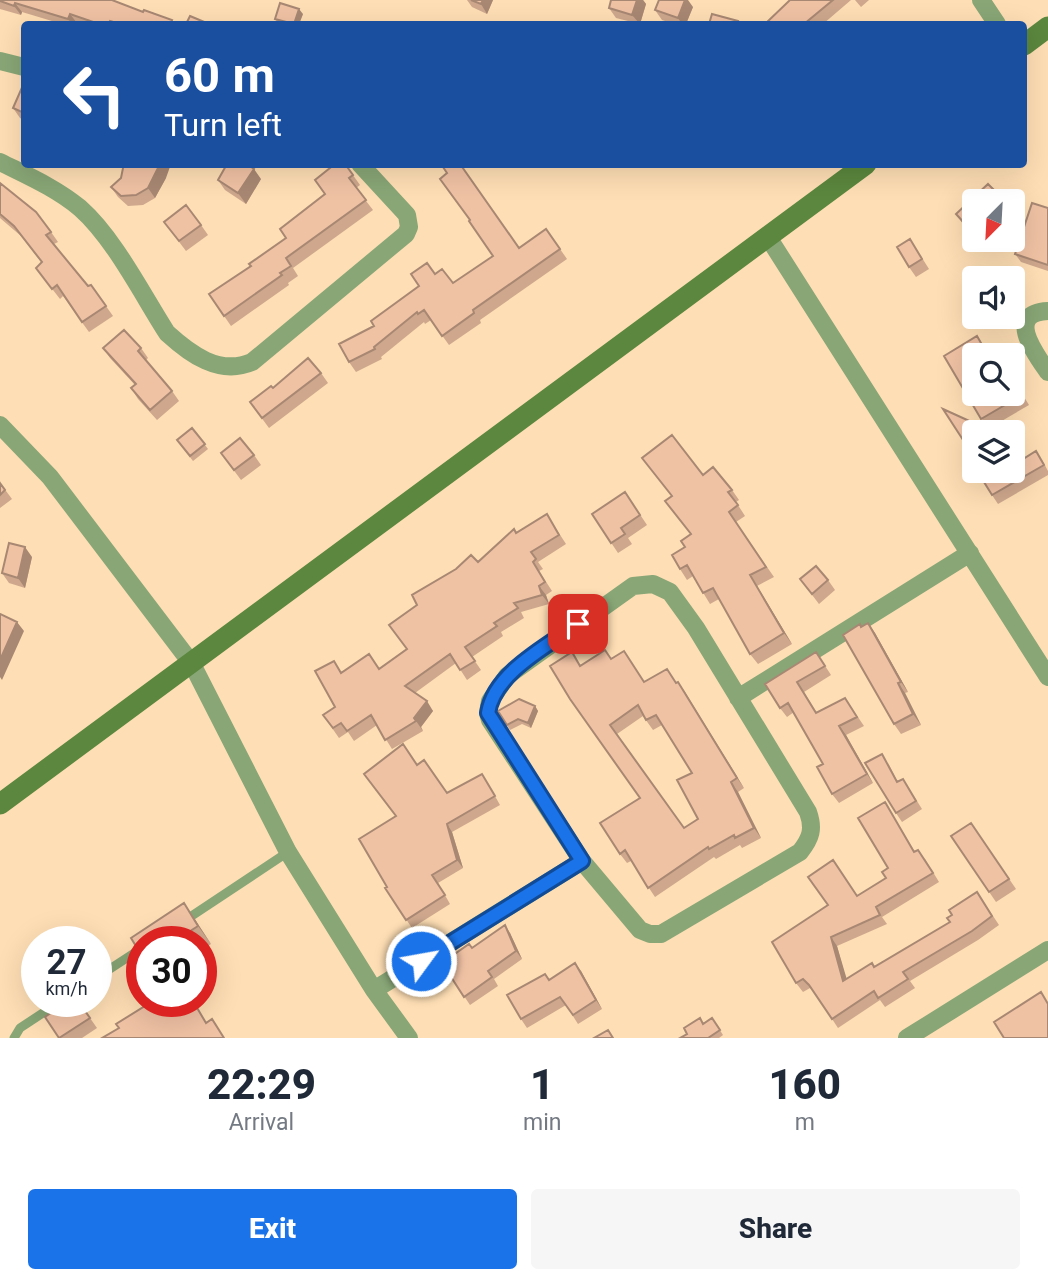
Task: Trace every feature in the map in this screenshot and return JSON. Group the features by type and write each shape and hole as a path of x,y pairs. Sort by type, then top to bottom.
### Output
{"street":[{"path":"981,0 995,21"},
{"path":"1027,43 1048,27"},
{"path":"0,61 21,66"},
{"path":"0,162 51,187 80,208 103,232 167,332 181,346 210,363 234,366 252,362 406,234 409,227 407,215 364,168"},
{"path":"0,804 861,168"},
{"path":"768,237 1048,677"},
{"path":"1048,311 1032,316 1025,330 1027,341 1048,372"},
{"path":"0,425 50,477 192,664 288,852 374,989 409,1038"},
{"path":"738,698 970,553"},
{"path":"653,584 670,592 696,628 808,812 812,823 811,833 800,852 661,934 640,930 582,861 490,720 490,701 507,676 633,586 653,584"},
{"path":"374,989 582,861"},
{"path":"907,1038 927,1033 1048,950"}],"lane":[{"path":"177,926 288,852"},
{"path":"14,1038 20,1028 37,1017"}],"building":[{"path":"112,0 172,20 90,21 70,14 68,19 0,1"},
{"path":"611,0 637,0 632,15 609,8"},
{"path":"659,0 685,0 678,18 655,10"},
{"path":"790,0 833,0 808,21 768,21"},
{"path":"280,3 299,9 295,21 275,19"},
{"path":"712,14 738,21 710,21"},
{"path":"190,16 202,21 188,21"},
{"path":"21,90 21,112 13,108"},
{"path":"123,168 158,168 148,188 136,195 121,196 111,187 121,178"},
{"path":"225,168 254,169 238,193 218,180"},
{"path":"330,168 348,168 353,175 349,178 366,200 286,258 291,266 280,273 282,275 224,316 209,294 286,238 280,229 325,194 315,180"},
{"path":"444,168 463,168 519,248 546,229 560,249 473,310 474,313 442,336 424,310 418,314 417,312 374,347 375,349 349,362 339,344 374,326 371,321 419,286 411,274 427,263 435,274 442,269 453,283 493,256 440,179 447,173"},
{"path":"0,183 36,212 51,232 46,235 106,306 82,322 57,285 52,289 36,268 42,262 14,226 0,214"},
{"path":"1032,203 1048,208 1048,265 1015,254 1026,252 1026,221"},
{"path":"186,205 201,225 179,241 164,222"},
{"path":"962,208 962,221 956,214"},
{"path":"910,239 922,259 909,267 897,247"},
{"path":"124,330 141,348 138,351 172,391 150,410 131,388 136,384 103,348"},
{"path":"977,336 981,343 965,343"},
{"path":"962,345 962,387 944,356"},
{"path":"308,358 321,373 262,418 250,402 271,386 273,388"},
{"path":"973,406 1003,406 981,419"},
{"path":"943,409 967,420 962,420 962,438"},
{"path":"192,428 205,444 190,456 177,440"},
{"path":"672,435 703,475 713,467 732,490 728,492 738,505 729,512 766,567 750,575 784,633 750,654 713,588 703,593 687,565 680,569 672,555 685,547 681,541 691,534 665,501 672,496 642,458"},
{"path":"240,438 254,455 234,470 221,453"},
{"path":"1036,451 1044,465 1025,476 1025,458"},
{"path":"985,483 1013,483 992,495"},
{"path":"625,492 640,515 621,528 625,534 611,543 592,514"},
{"path":"547,514 559,535 531,552 536,559 533,562 545,582 539,586 542,595 514,603 518,608 494,623 497,626 465,647 475,661 460,670 450,654 405,686 427,701 414,718 416,721 385,740 371,715 347,731 341,723 333,728 323,715 335,707 315,671 334,661 341,673 369,654 379,669 407,649 389,625 417,605 412,595 456,569 471,555 478,562 514,529 516,533"},
{"path":"9,543 25,547 18,578 2,573"},
{"path":"816,566 828,580 812,594 800,579"},
{"path":"0,614 17,622 0,660"},
{"path":"868,623 901,682 898,683 913,714 894,724 843,635 860,624 861,627"},
{"path":"605,650 611,659 624,651 644,682 667,669 676,683 678,682 737,778 731,782 754,828 735,838 734,835 709,849 708,847 648,888 625,850 620,854 600,823 640,798 550,666 572,652 580,666","holes":["638,705 646,720 656,715 692,773 677,780 698,819 684,828 610,725"]},
{"path":"816,652 825,666 797,682 816,713 845,698 857,717 839,726 867,774 832,794 817,767 823,764 788,703 780,708 765,684"},
{"path":"519,699 535,706 528,723 518,719 507,725 498,711"},
{"path":"403,744 417,765 424,760 447,793 482,774 495,796 447,824 457,860 432,875 445,895 406,920 385,888 387,887 359,839 396,816 364,774"},
{"path":"882,754 897,782 903,779 916,801 896,813 865,763"},
{"path":"885,802 914,852 918,850 933,873 876,907 880,915 831,937 843,981 872,963 874,967 950,922 947,918 952,915 949,910 977,892 992,916 903,972 908,979 878,998 874,991 832,1019 803,979 796,983 772,942 828,905 808,877 833,860 857,896 886,878 882,872 888,868 858,818"},
{"path":"971,823 1009,879 989,892 951,836"},
{"path":"184,903 198,926 149,926"},
{"path":"505,925 516,951 488,971 492,977 464,997 442,963 469,944 472,948"},
{"path":"575,963 596,1000 573,1015 560,997 521,1019 507,995 545,974 549,980"},
{"path":"1041,992 1048,1004 1048,1038 1004,1038 994,1022"},
{"path":"45,1017 90,1018 59,1038"},
{"path":"127,1017 202,1017 206,1023 212,1019 224,1038 102,1038 119,1028 116,1024"},
{"path":"700,1018 703,1024 712,1018 720,1030 708,1038 680,1038 687,1034 684,1028"},
{"path":"608,1030 613,1038 594,1038"}],"route":[{"path":"421,961 582,861 488,713 490,701 507,676 578,624"}]}
